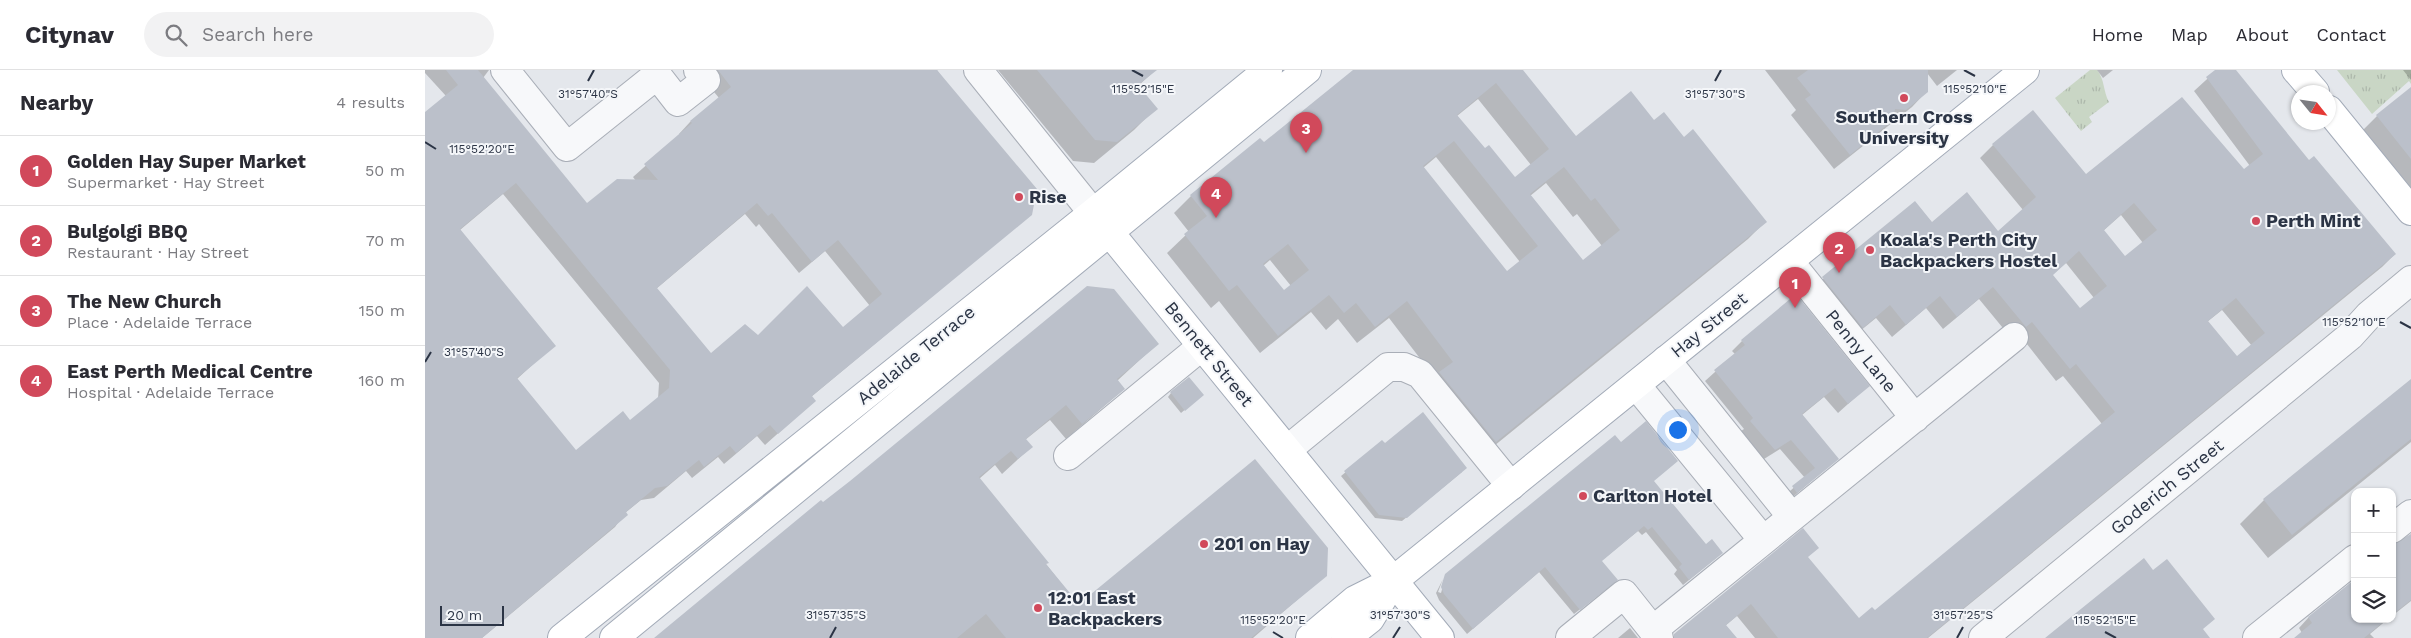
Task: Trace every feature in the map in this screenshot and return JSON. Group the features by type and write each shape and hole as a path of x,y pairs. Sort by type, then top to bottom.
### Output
{"main road":[{"name":"Adelaide Terrace","path":"614,638 1101,222 1268,70"},
{"name":"Adelaide Terrace","path":"563,638 1101,222 1307,70"},
{"name":"Hay Street","path":"1310,638 1355,600 1393,581 2025,70"},
{"path":"2296,70 2309,85"},
{"path":"2336,119 2411,211"},
{"name":"Bennett Street","path":"1101,222 1440,638"},
{"name":"Hay Street","path":"1346,638 1370,618 1393,581"}],"street":[{"path":"505,70 567,147 657,75 678,102 706,80 698,70"},
{"name":"Bennett Street","path":"978,70 1101,222"},
{"name":"Penny Lane","path":"1789,261 1915,418"},
{"name":"Goderich Street","path":"1983,638 2350,336 2369,315 2411,280"},
{"name":"Goderich Street","path":"2350,336 2378,331 2411,304"},
{"path":"1570,638 1624,594 1656,634 1763,540 2014,337"},
{"path":"1068,456 1202,346"},
{"path":"1666,360 1792,517"},
{"path":"1287,450 1388,367 1404,367 1421,374 1511,486"},
{"path":"1636,384 1763,540"},
{"path":"2396,526 2411,514"},
{"path":"2257,638 2351,562"}],"green space":[{"path":"2090,70 2097,70 2100,74 2109,102 2089,117 2092,122 2081,131 2055,98"},
{"path":"2337,70 2411,70 2411,84 2409,81 2372,114"}],"building":[{"path":"446,70 478,70 587,203 617,179 658,180 644,164 692,123 690,121 731,87 718,70 937,70 1037,189 1032,215 812,396 816,401 778,434 770,425 736,453 730,446 704,467 699,460 667,486 655,488 626,512 628,515 482,638 425,638 425,112 458,85","holes":["516,183 670,370 669,388 630,420 623,411 576,450 517,378 556,346 460,229","757,203 768,216 772,213 812,262 838,240 882,294 843,327 807,286 758,335 745,324 711,353 657,288"]},
{"path":"1037,70 1157,70 1138,85 1158,109 1117,142 1095,140"},
{"path":"1353,70 1523,70 1576,136 1631,91 1654,120 1664,112 1684,137 1693,129 1767,222 1496,442 1439,372 1453,362 1407,301 1375,327 1356,303 1344,313 1329,295 1278,336 1237,285 1229,291 1184,234 1207,216 1190,195 1260,138 1264,142","holes":["1496,83 1549,149 1515,177 1489,145 1485,148 1457,115","1454,141 1538,246 1507,271 1423,166","1564,167 1591,201 1595,198 1620,230 1583,260 1530,194","1288,244 1309,270 1284,290 1263,264"]},
{"path":"1808,70 1928,70 1928,92 1906,110 1895,109 1893,120 1850,155 1805,99 1811,95 1797,78"},
{"path":"2215,70 2236,70 2309,160 2314,156 2396,254 1927,638 1778,638 1751,604 1726,625 1737,638 1674,638 1674,634 1803,528 1819,548 1808,557 1859,618 1872,607 1875,610 2115,412 2076,364 2070,369 2032,322 2026,327 1993,287 1957,317 1940,296 1906,325 1890,305 1863,328 1822,277 1915,201 1932,222 1967,192 1998,231 2036,197 1992,144 2033,110 2086,174 2182,97 2244,169 2263,154 2206,77","holes":["2134,203 2157,230 2125,256 2104,230","2079,251 2107,286 2080,308 2053,275","2236,298 2265,333 2237,356 2208,321"]},
{"path":"2411,87 2411,159 2376,115"},
{"path":"1087,286 1114,289 1159,344 1117,379 1125,389 1082,424 1066,405 1026,439 1033,447 1018,459 1011,451 979,477 1049,563 1046,564 1079,604 1255,459 1328,548 1327,576 1251,638 1006,638 986,614 957,638 654,638 821,500 823,502 850,481"},
{"path":"1796,294 1870,386 1848,404 1835,388 1802,414 1839,459 1797,493 1792,486 1815,468 1791,440 1775,450 1750,421 1753,418 1714,370 1745,345 1741,340"},
{"path":"1189,377 1204,395 1185,411 1170,392"},
{"path":"2411,379 2411,439 2292,535 2263,499"},
{"path":"1423,412 1467,468 1407,518 1379,515 1344,471 1382,440 1385,443"},
{"path":"1646,421 1678,461 1654,481 1706,544 1712,539 1723,553 1689,580 1679,567 1682,564 1652,527 1648,530 1644,526 1602,561 1618,580 1580,610 1545,567 1473,629 1444,594 1441,587 1445,574 1615,435 1621,442"},
{"path":"2411,534 2411,600 2396,612 2396,578 2396,543"},
{"path":"2144,558 2153,570 2167,559 2215,619 2203,629 2210,638 2045,638"},
{"path":"2351,582 2351,623 2382,623 2364,638 2294,638 2312,623 2308,617"}],"place":[{"name":"Southern Cross University","path":"1904,98"},
{"name":"The New Church","path":"1306,153"},
{"name":"Rise","path":"1019,197"},
{"name":"East Perth Medical Centre","path":"1216,218"},
{"name":"Perth Mint","path":"2256,221"},
{"name":"Koala's Perth City Backpackers Hostel","path":"1870,250"},
{"name":"Bulgolgi BBQ","path":"1839,273"},
{"name":"Golden Hay Super Market","path":"1795,308"},
{"name":"Carlton Hotel","path":"1583,496"},
{"name":"201 on Hay","path":"1204,544"},
{"name":"12:01 East Backpackers","path":"1038,608"}]}
